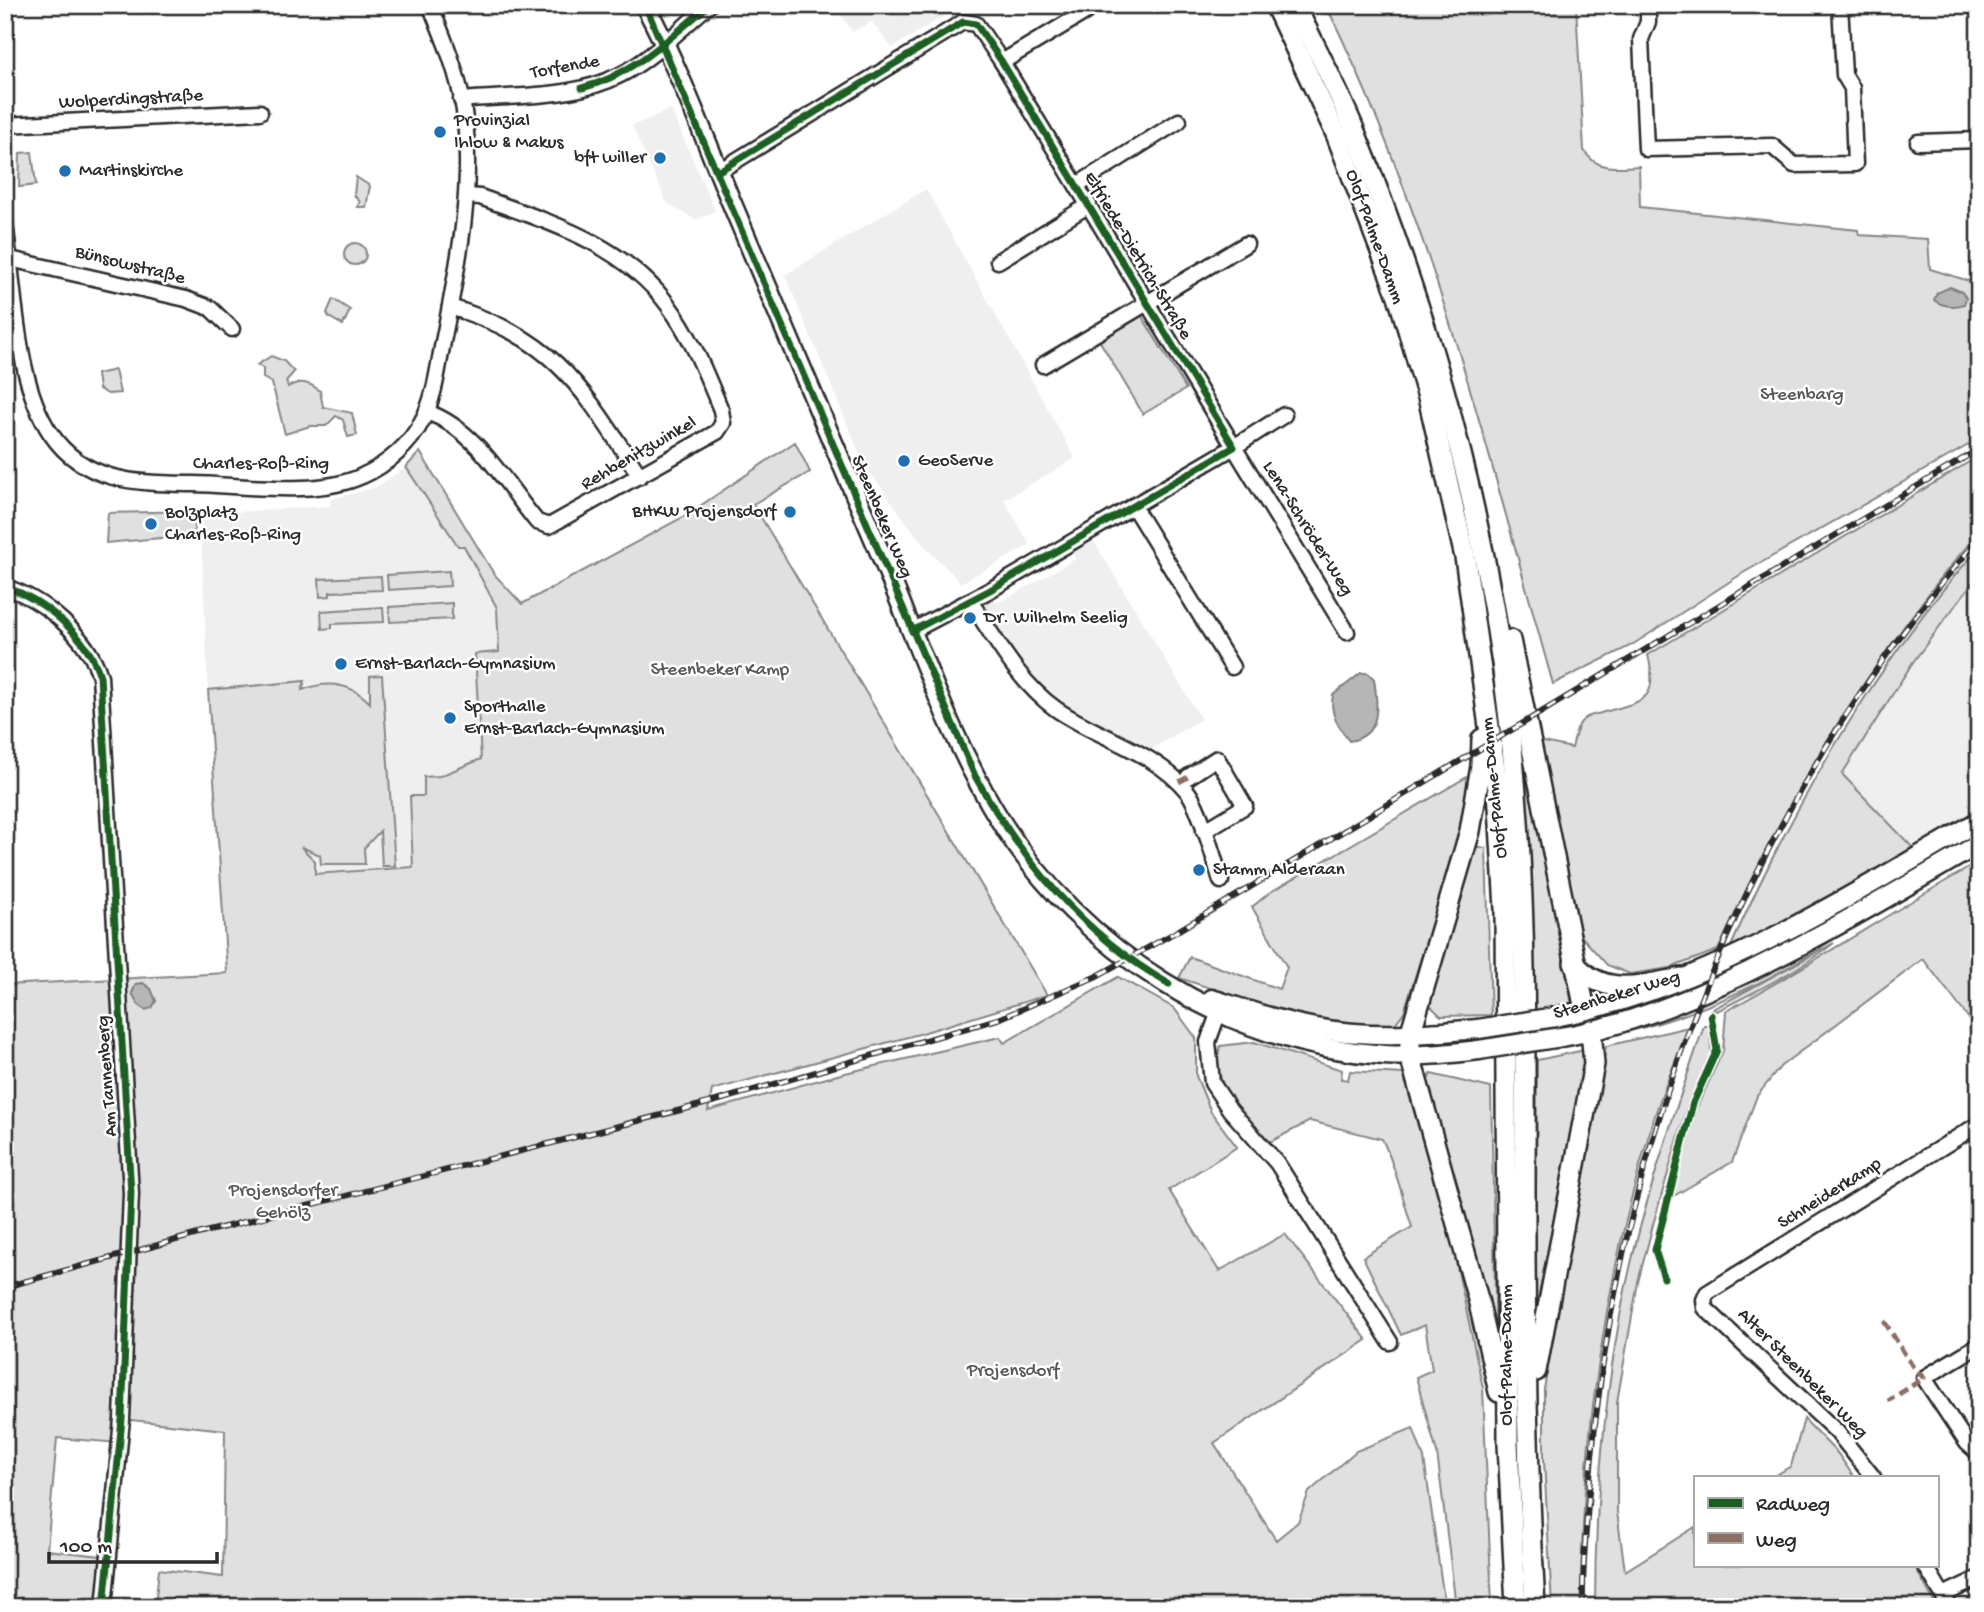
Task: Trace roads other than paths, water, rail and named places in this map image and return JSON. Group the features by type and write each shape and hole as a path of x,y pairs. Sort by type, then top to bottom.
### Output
{"highway":[{"name":"Olof-Palme-Damm","path":"1275,5 1336,134 1398,296 1428,397 1465,557 1498,790 1505,909 1517,1446 1535,1607"},
{"name":"Olof-Palme-Damm","path":"1295,5 1353,127 1417,297 1470,485 1490,590 1509,715 1523,898 1516,1607"},
{"path":"1490,590 1512,649 1585,1010"},
{"path":"1483,686 1481,766 1470,831 1410,1034 1410,1056 1517,1446"},
{"path":"1574,963 1592,980 1613,987 1631,988 1681,978"},
{"path":"1517,1446 1538,1353 1594,1064 1591,1030"}],"main road":[{"name":"Steenbeker Weg","path":"645,5 719,171 963,751 1013,839 1044,880 1089,926 1129,958 1169,984 1220,1007 1333,1048 1410,1056 1479,1050 1555,1038 1591,1030 1680,1001 1750,970 1979,844"},
{"name":"Steenbeker Weg","path":"1220,1007 1318,1029 1410,1034 1478,1029 1585,1010 1681,978 1776,934 1979,821"},
{"path":"1950,837 1959,855"},
{"path":"1585,1010 1591,1030"}],"street":[{"name":"Charles-Roß-Ring","path":"6,228 28,380 40,418 67,454 98,474 118,481 314,486 348,482 388,460 415,432 427,412 465,228 467,157 461,100 429,5"},
{"name":"Torfende","path":"461,100 560,91 607,81 632,68 709,5"},
{"path":"1002,62 1097,5"},
{"path":"1648,5 1648,22 1641,39 1646,149 1772,146 1794,165 1855,164 1852,88 1844,75 1840,5"},
{"name":"Elfriede-Dietrich-Straße","path":"719,171 963,22 969,21 981,28 1234,447"},
{"name":"Wolperdingstraße","path":"5,125 260,112"},
{"path":"1077,185 1179,121"},
{"path":"1918,142 1979,140"},
{"name":"Rehbenitzwinkel","path":"427,412 445,419 467,435 537,522 545,526 553,525 640,476 716,432 723,423 721,410 698,357 677,319 645,279 594,242 528,214 480,197 467,196"},
{"name":"Elfriede-Dietrich-Straße","path":"998,261 1089,205"},
{"path":"1044,365 1246,244"},
{"name":"Bünsowstraße","path":"10,259 186,299 210,309 232,329"},
{"path":"450,307 502,325 555,359 586,394 640,476"},
{"path":"912,631 970,601 1284,415"},
{"name":"Lena-Schröder-Weg","path":"1234,447 1347,632"},
{"path":"1133,506 1233,667"},
{"name":"Am Tannenberg","path":"5,587 24,593 66,626 87,650 100,676 131,1193 122,1419 104,1607"},
{"path":"970,601 1029,685 1064,714 1154,763 1190,793 1221,881"},
{"path":"1188,777 1217,758 1245,806 1204,831"},
{"path":"1220,1007 1207,1050 1209,1074 1219,1096 1277,1163 1390,1342"},
{"name":"Schneiderkamp","path":"1704,1300 1707,1293 1979,1124"},
{"name":"Alter Steenbeker Weg","path":"1704,1300 1705,1308 1837,1432 1872,1476"},
{"path":"1976,1451 1967,1443 1924,1378 1979,1345"},
{"path":"1926,1566 1946,1601 1979,1578"}],"railway":[{"path":"5,1287 209,1231 716,1101 1001,1018 1097,976 1174,933 1979,449"},
{"path":"1583,1607 1590,1478 1605,1351 1630,1225 1665,1100 1710,978 1763,859 1827,746 1898,639 1979,539"}],"place":[{"name":"Provinzial Ihlow & Makus","path":"440,132"},
{"name":"bft willer","path":"660,158"},
{"name":"Martinskirche","path":"65,171"},
{"name":"GeoServe","path":"904,461"},
{"name":"BHKW Projensdorf","path":"790,512"},
{"name":"Bolzplatz Charles-Roß-Ring","path":"151,524"},
{"name":"Dr. Wilhelm Seelig","path":"970,618"},
{"name":"Ernst-Barlach-Gymnasium","path":"341,664"},
{"name":"Sporthalle Ernst-Barlach-Gymnasium","path":"450,718"},
{"name":"Stamm Alderaan","path":"1199,870"}],"park label":[{"name":"Steenbarg","path":"1802,395"},
{"name":"Steenbeker Kamp","path":"720,670"},
{"name":"Projensdorfer Gehölz","path":"283,1202"},
{"name":"Projensdorf","path":"1013,1371"}]}
